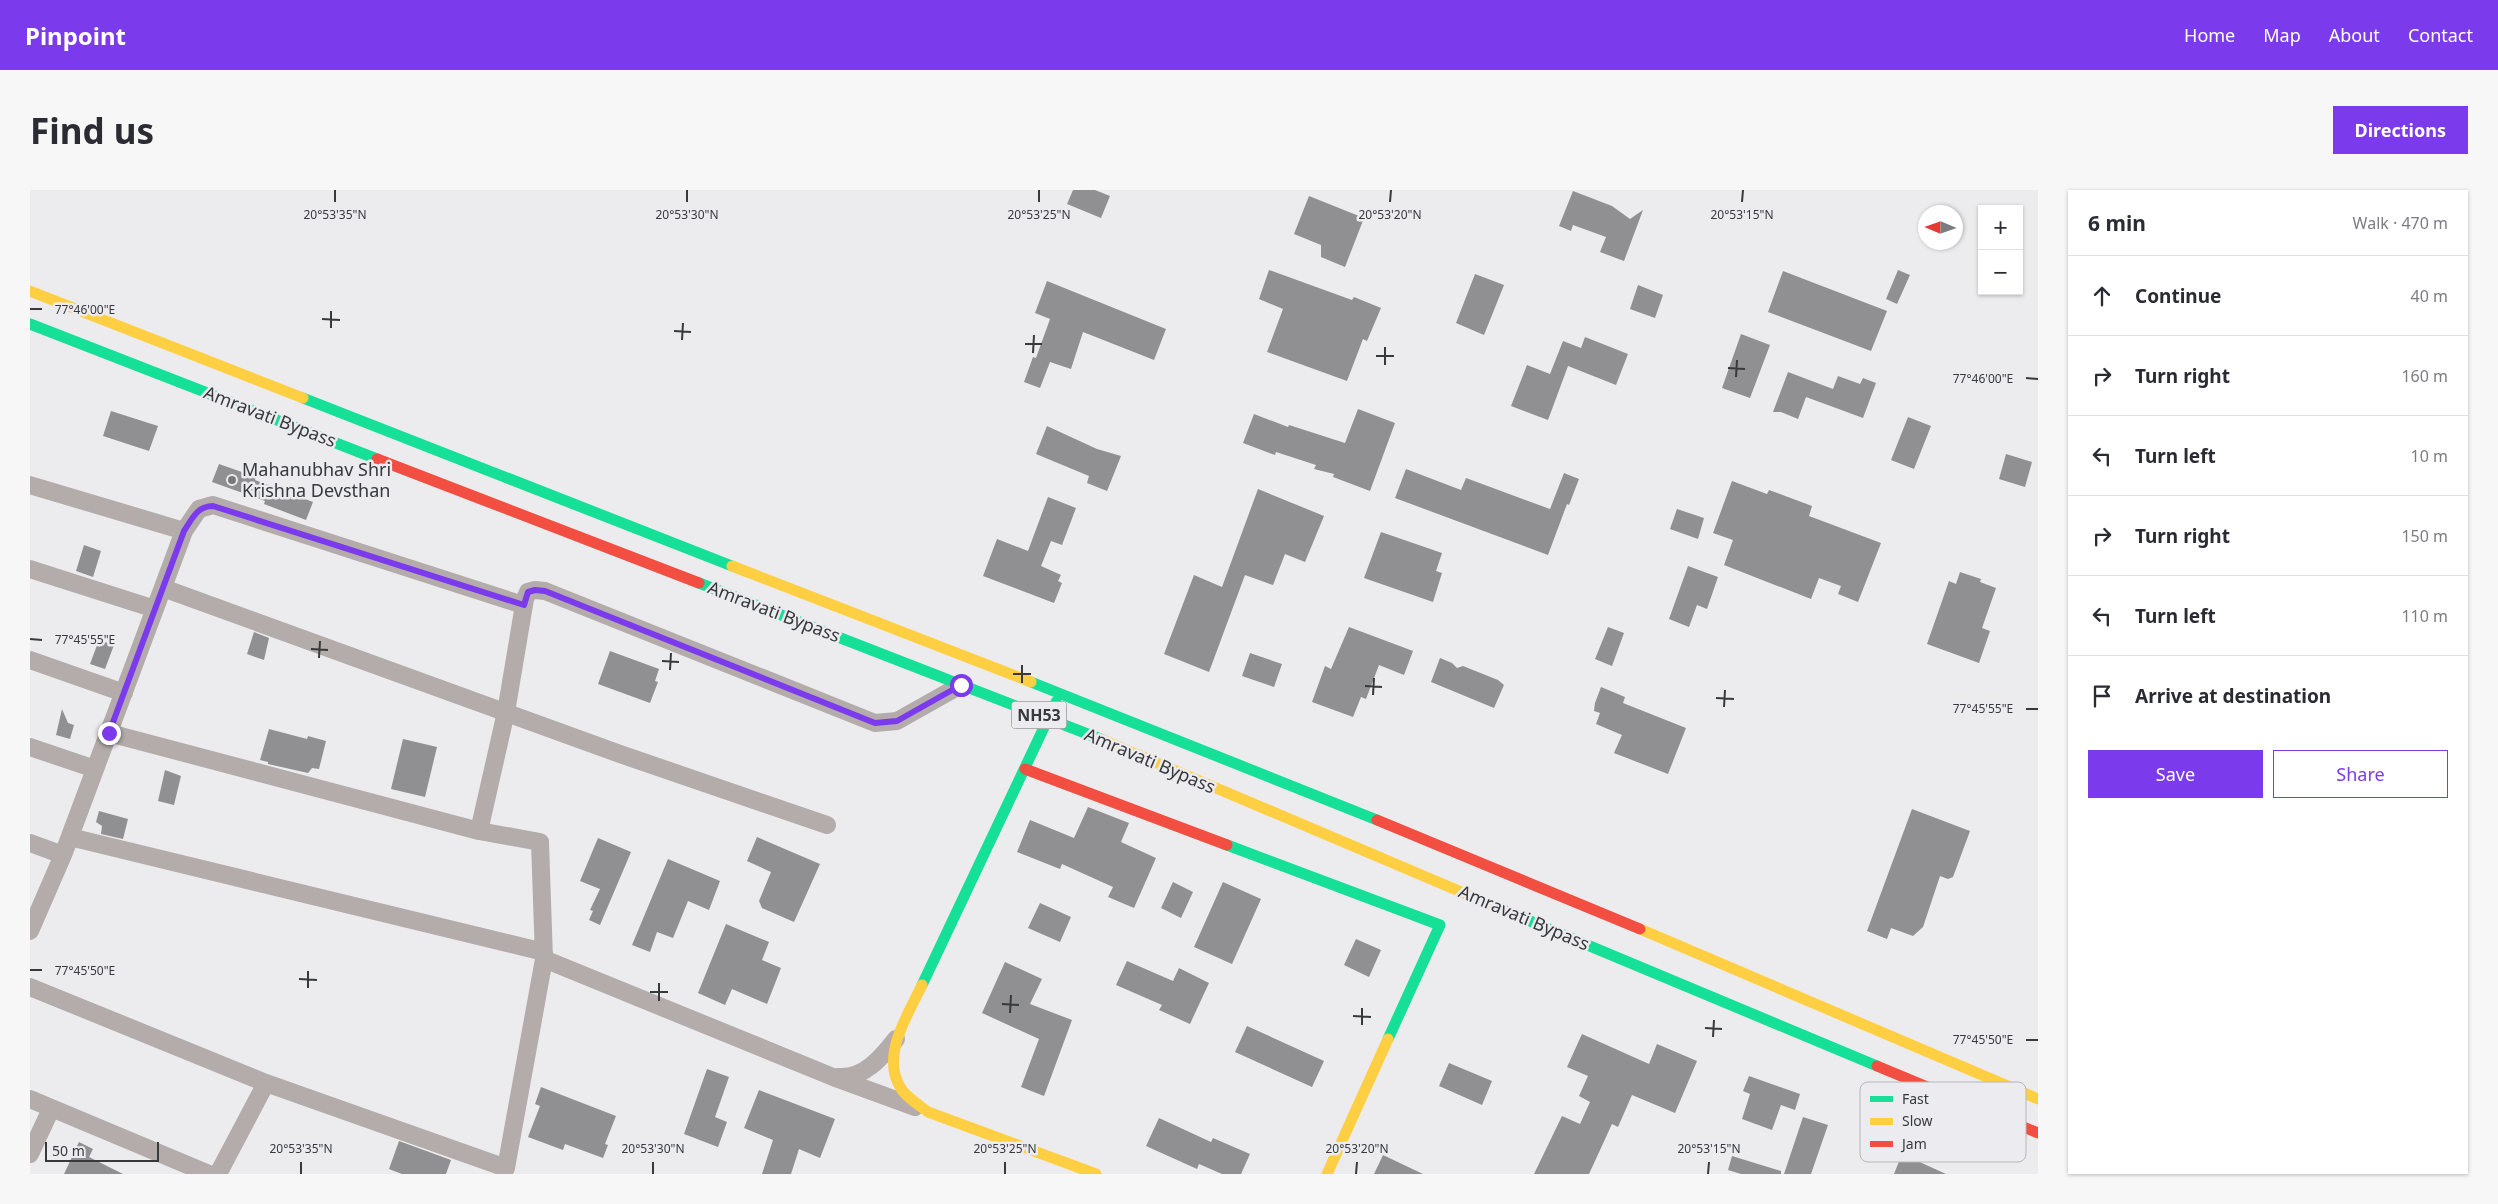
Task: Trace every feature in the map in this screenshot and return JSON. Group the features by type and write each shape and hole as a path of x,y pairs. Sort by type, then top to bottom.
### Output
{"main road":[{"name":"Amravati Bypass","path":"30,291 1059,693 1510,874 1998,1082"},
{"name":"Amravati Bypass","path":"30,324 1121,747 1260,808 1916,1082"},
{"path":"1059,693 896,1039 893,1064 896,1084 910,1100 928,1112 1096,1174"},
{"path":"1024,768 1440,925 1327,1174"},
{"name":"Amravati Bypass","path":"2026,1094 2038,1099"},
{"name":"Amravati Bypass","path":"2026,1128 2038,1133"}],"street":[{"path":"30,485 184,531"},
{"path":"30,930 70,837 184,531 199,509 204,506 213,506 524,605"},
{"path":"30,568 155,609"},
{"path":"163,588 827,825"},
{"path":"479,831 506,712 524,605 528,592 535,590 545,591 875,723 897,721 961,685"},
{"path":"30,660 124,693"},
{"path":"30,987 266,1083 506,1168 544,956 540,842 479,831 109,733"},
{"path":"30,747 95,769"},
{"path":"70,837 544,956 833,1077 928,1112"},
{"path":"30,842 63,855"},
{"path":"833,1077 845,1078 861,1073 881,1059 896,1039"},
{"path":"218,1174 266,1083"},
{"path":"30,1099 209,1174"},
{"path":"30,1154 51,1109"}],"building":[{"path":"1073,190 1095,190 1110,196 1101,218 1067,204"},
{"path":"1573,191 1612,206 1630,219 1643,210 1624,261 1600,252 1606,237 1573,225 1571,231 1559,226"},
{"path":"1309,196 1364,218 1345,267 1321,257 1321,245 1294,234"},
{"path":"1269,270 1352,300 1354,297 1381,308 1367,341 1363,339 1347,381 1267,352 1283,309 1259,299"},
{"path":"1898,270 1910,275 1897,304 1886,299"},
{"path":"1783,271 1887,311 1871,351 1768,312"},
{"path":"1475,274 1504,285 1484,335 1456,323"},
{"path":"1047,281 1166,329 1154,360 1083,332 1071,369 1050,362 1040,388 1024,382 1033,357 1036,358 1050,319 1035,313"},
{"path":"1638,285 1663,295 1655,318 1630,309"},
{"path":"1741,334 1770,345 1750,398 1722,388"},
{"path":"1585,337 1628,354 1616,385 1568,366 1548,420 1511,406 1527,365 1550,374 1563,341 1581,348"},
{"path":"1788,372 1833,389 1838,376 1860,384 1863,378 1876,383 1863,418 1806,397 1798,419 1781,412 1773,412"},
{"path":"1358,409 1395,423 1370,491 1333,477 1334,474 1314,469 1316,465 1276,452 1275,455 1243,443 1254,414 1288,427 1289,425 1345,443"},
{"path":"111,411 158,426 149,451 103,436"},
{"path":"1908,417 1931,426 1914,469 1891,460"},
{"path":"1047,426 1097,449 1121,456 1107,491 1087,483 1089,476 1036,454"},
{"path":"2006,454 2032,462 2025,487 1999,479"},
{"path":"219,464 256,477 255,480 313,502 306,520 264,504 265,501 212,482"},
{"path":"1406,469 1461,490 1466,478 1550,509 1564,473 1579,479 1569,505 1567,504 1548,555 1395,498"},
{"path":"1732,481 1767,494 1769,490 1812,506 1809,516 1881,543 1858,602 1838,594 1841,586 1819,578 1811,599 1724,565 1733,540 1713,533"},
{"path":"1258,489 1324,516 1305,562 1285,554 1273,585 1245,575 1209,672 1164,654 1194,575 1222,587"},
{"path":"1048,497 1076,508 1062,545 1051,541 1041,566 1061,575 1058,581 1062,583 1054,603 983,576 997,539 1028,551"},
{"path":"1677,509 1704,518 1698,539 1670,529"},
{"path":"1381,532 1442,553 1436,571 1442,573 1433,602 1364,578"},
{"path":"84,545 101,551 93,577 76,571"},
{"path":"1688,566 1718,577 1707,609 1697,605 1689,627 1669,619"},
{"path":"1960,572 1981,579 1980,582 1996,588 1982,628 1990,631 1979,663 1927,644 1949,581 1956,584"},
{"path":"1349,627 1413,651 1404,675 1379,665 1366,699 1361,697 1353,717 1312,702 1325,666 1331,669"},
{"path":"1608,627 1624,633 1612,666 1595,659"},
{"path":"254,632 269,638 264,660 247,654"},
{"path":"99,640 114,645 105,669 90,664"},
{"path":"610,651 659,669 655,681 658,682 650,703 598,684"},
{"path":"1250,653 1282,664 1274,687 1242,676"},
{"path":"1440,658 1452,663 1457,668 1463,666 1498,680 1504,685 1494,708 1431,682"},
{"path":"1601,687 1625,697 1623,703 1686,728 1668,774 1614,753 1622,735 1596,724 1600,713 1594,711 1595,703"},
{"path":"62,709 68,723 74,725 70,739 56,735"},
{"path":"269,729 307,739 308,736 326,741 319,769 312,768 308,773 268,764 268,762 260,760"},
{"path":"403,739 437,747 425,797 391,789"},
{"path":"165,770 181,776 174,805 158,801"},
{"path":"1088,807 1129,823 1121,842 1156,858 1134,908 1108,897 1113,887 1062,864 1060,869 1017,852 1030,820 1074,838"},
{"path":"1912,809 1970,831 1953,877 1948,879 1940,876 1923,927 1913,936 1891,928 1887,939 1867,931"},
{"path":"99,811 128,819 123,839 101,834 102,826 96,822"},
{"path":"757,837 820,864 794,922 762,908 759,901 771,872 747,861"},
{"path":"598,838 631,852 600,925 589,920 593,911 590,910 600,889 580,881"},
{"path":"668,859 720,881 709,910 688,901 673,938 657,932 650,952 632,945"},
{"path":"1173,882 1193,892 1181,918 1161,908"},
{"path":"1223,882 1261,899 1232,964 1194,947"},
{"path":"1040,903 1071,917 1060,942 1028,928"},
{"path":"726,924 769,942 762,960 781,968 767,1004 732,989 725,1005 698,993"},
{"path":"1356,939 1381,950 1369,977 1344,965"},
{"path":"1127,961 1173,981 1179,968 1209,983 1190,1024 1159,1010 1162,1005 1116,985"},
{"path":"1005,962 1042,979 1030,1004 1072,1020 1044,1096 1021,1087 1039,1039 982,1013"},
{"path":"1247,1026 1324,1061 1312,1087 1235,1052"},
{"path":"1582,1034 1649,1064 1657,1044 1697,1061 1675,1113 1632,1095 1618,1127 1612,1124 1589,1174 1534,1174 1562,1116 1580,1124 1590,1102 1579,1096 1588,1076 1567,1067"},
{"path":"1449,1063 1492,1081 1482,1105 1439,1086"},
{"path":"707,1069 729,1077 715,1117 727,1122 718,1147 684,1134"},
{"path":"1749,1076 1800,1094 1795,1110 1781,1105 1772,1130 1742,1119 1750,1094 1743,1091"},
{"path":"541,1087 616,1116 605,1144 608,1145 603,1158 565,1144 563,1150 528,1137 540,1106 535,1104"},
{"path":"759,1090 835,1119 820,1158 799,1149 791,1174 762,1174 773,1140 744,1128"},
{"path":"1803,1117 1828,1125 1811,1174 1784,1174"},
{"path":"1159,1118 1211,1142 1213,1138 1250,1154 1241,1174 1222,1174 1199,1164 1197,1169 1146,1146"},
{"path":"399,1141 451,1160 446,1174 402,1174 389,1169"},
{"path":"79,1142 93,1149 89,1157 123,1174 64,1174"},
{"path":"1383,1155 1423,1174 1374,1174"},
{"path":"1732,1156 1781,1171 1781,1174 1741,1174 1728,1170"},
{"path":"1899,1162 1920,1162 1946,1174 1894,1174"}],"traffic: fast":[{"path":"30,324 377,459"},
{"path":"303,398 732,566"},
{"path":"699,583 1103,740"},
{"path":"1031,682 1377,820"},
{"path":"922,985 1056,702"},
{"path":"1227,845 1440,925 1388,1039"},
{"path":"1499,908 1877,1066"}],"traffic: slow":[{"path":"30,291 303,398"},
{"path":"732,566 1031,682"},
{"path":"1103,740 1499,908"},
{"path":"1640,929 1998,1082"},
{"path":"922,985 903,1023 895,1050 893,1064 902,1090 928,1112 1096,1174"},
{"path":"1327,1174 1388,1039"},
{"path":"2026,1094 2038,1099"}],"traffic: jam":[{"path":"377,459 699,583"},
{"path":"1025,769 1227,845"},
{"path":"1377,820 1640,929"},
{"path":"1877,1066 1915,1082"},
{"path":"2026,1128 2038,1133"}],"place":[{"name":"Mahanubhav Shri Krishna Devsthan","path":"232,480"}],"route":[{"path":"109,733 184,531 199,509 204,506 213,506 524,605 528,592 535,590 545,591 875,723 897,721 961,685"}]}
